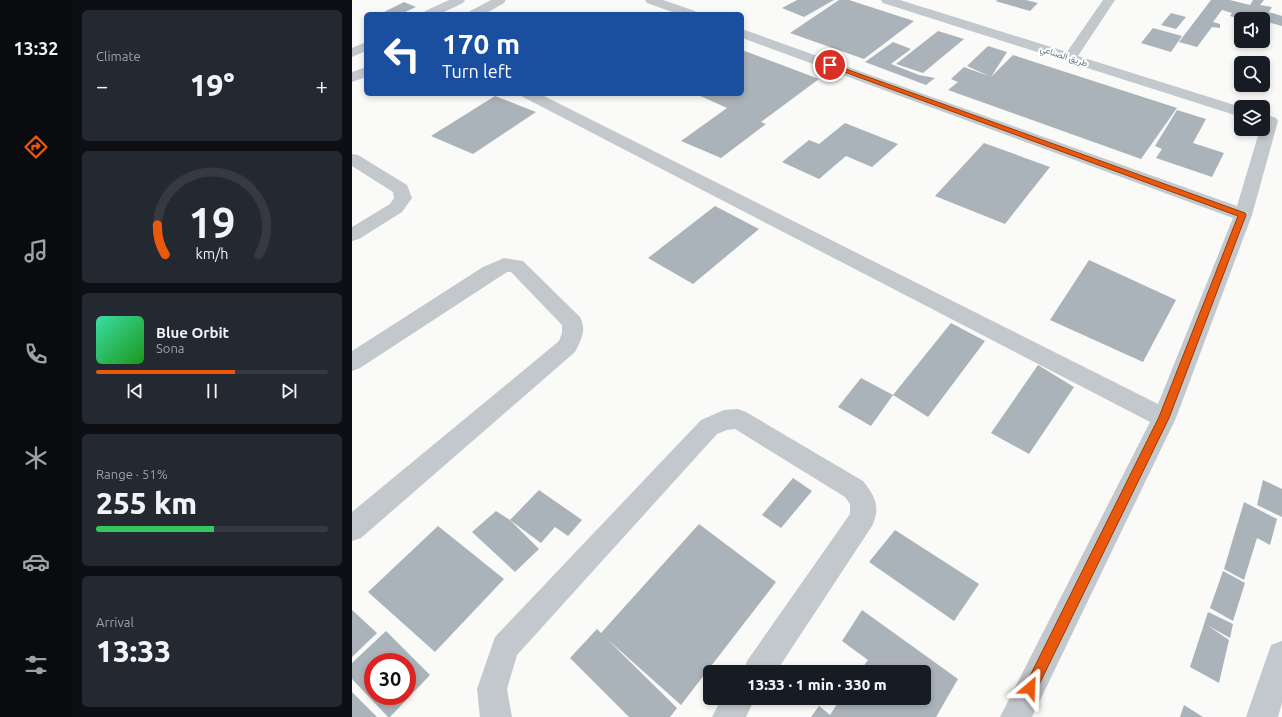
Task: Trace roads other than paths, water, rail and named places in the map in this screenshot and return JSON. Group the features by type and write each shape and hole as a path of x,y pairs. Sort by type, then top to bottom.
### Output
{"street":[{"path":"432,0 453,2"},
{"path":"479,12 500,0"},
{"path":"651,0 684,12"},
{"name":"طريق الصناعي","path":"887,0 1234,110"},
{"path":"1070,58 1109,0"},
{"path":"434,12 453,2"},
{"path":"744,34 1243,215"},
{"path":"352,78 364,72"},
{"path":"532,96 1164,418"},
{"path":"1016,717 1164,418 1243,215 1272,121"},
{"path":"352,159 401,189 403,198 396,208 352,234"},
{"path":"352,362 490,272 504,265 516,266 573,323 573,334 567,346 352,529"},
{"path":"496,717 492,689 505,647 709,427 724,420 738,419 854,490 863,501 863,518 763,665"},
{"path":"1262,717 1282,656"},
{"path":"728,717 736,705"}]}
